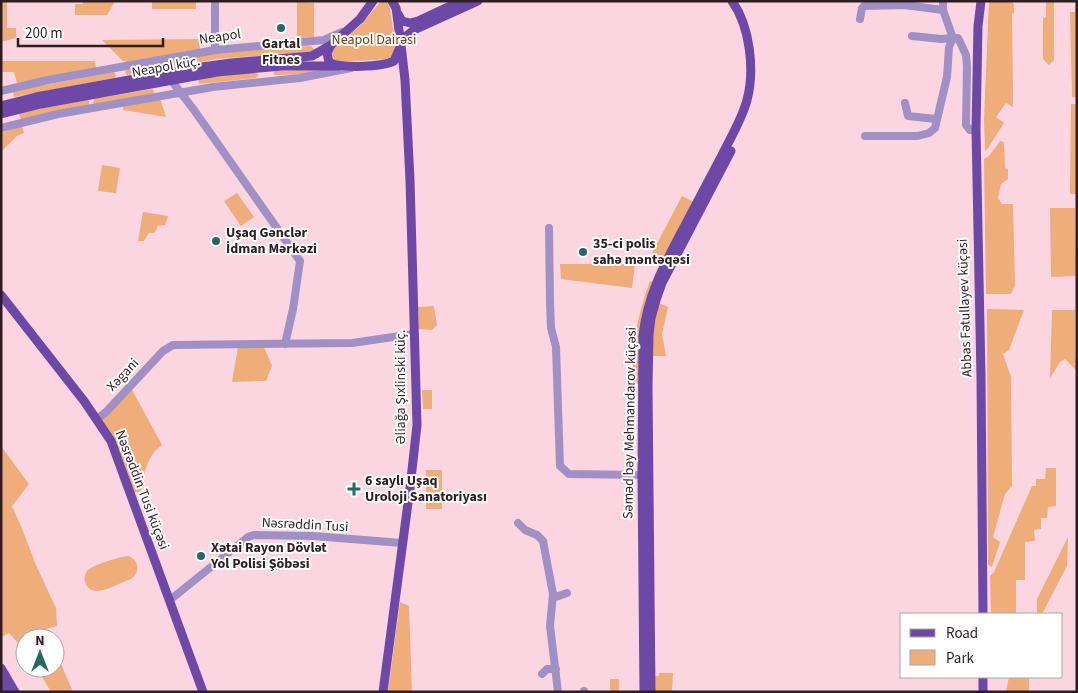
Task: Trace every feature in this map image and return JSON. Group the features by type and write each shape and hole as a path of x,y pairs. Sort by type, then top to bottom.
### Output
{"main road":[{"name":"Neapol küç.","path":"1,106 36,97 216,64 312,56 331,45 353,26 373,1"},
{"path":"394,3 402,21 410,23 461,1"},
{"path":"381,65 394,61 406,36 414,30 478,1"},
{"name":"Səməd bəy Mehmandarov küçəsi","path":"644,692 642,354 645,318 658,276 737,126 747,100 750,81 748,40 741,17 732,1"},
{"name":"Səməd bəy Mehmandarov küçəsi","path":"651,692 649,335 651,318 662,283 718,177 746,120 753,101 754,41 750,22 739,1"},
{"name":"Abbas Fətullayev küçəsi","path":"981,1 978,26 976,130 981,368 983,613"},
{"name":"Əliağa Şıxlinski küç.","path":"383,692 416,433 410,187 405,80 394,3"},
{"path":"331,45 327,52 327,59 339,66"},
{"path":"381,65 399,68 405,80"},
{"name":"Neapol küç.","path":"1,114 42,104 217,72 262,68 381,65"},
{"name":"Nəsrəddin Tusi küçəsi","path":"1,295 106,433 114,450 203,692"},
{"path":"1,668 15,692"},
{"path":"983,678 983,692"},
{"path":"1,684 6,692"}],"street":[{"path":"215,1 215,50"},
{"path":"865,136 918,136 929,133 935,128 945,88 949,47 953,38 934,1"},
{"path":"940,10 943,1"},
{"path":"860,19 862,4 904,5 940,10"},
{"name":"Neapol","path":"1,91 26,84 215,50 324,40 353,26"},
{"path":"912,36 941,39 958,38 966,55 968,67 966,125 970,130 976,130"},
{"path":"1,128 45,117 157,96 235,84 300,78 362,65"},
{"path":"123,66 124,81"},
{"path":"171,80 300,261 293,309 285,344 352,343 414,334"},
{"path":"154,83 157,96"},
{"path":"905,103 908,116 936,119"},
{"path":"548,228 550,302 556,347 560,466 569,474 642,475"},
{"name":"Xəgani","path":"97,419 106,412 167,347 182,345 285,344"},
{"path":"518,523 527,532 541,537 543,541 553,598 550,626 558,692"},
{"name":"Nəsrəddin Tusi","path":"170,600 248,537 254,535 313,536 402,544"},
{"path":"553,598 567,593"},
{"path":"542,674 546,668 556,669"}],"green space":[{"path":"1,1 7,1 7,28 16,28 16,38 1,42"},
{"path":"83,1 115,1 107,15 75,15 75,4 83,4"},
{"path":"152,1 196,1 196,9 152,9"},
{"path":"989,1 1012,1 1014,5 1014,13 1012,14 1013,107 1006,103 996,117 1004,123 986,151 984,120"},
{"path":"1046,1 1054,1 1054,60 1049,65 1043,59 1043,18 1046,17"},
{"path":"1076,1 1077,97 1072,97 1070,12 1075,12"},
{"path":"297,2 314,3 314,37 297,38"},
{"name":"Neapol Dairəsi","path":"380,2 388,3 390,9 396,50 395,55 389,59 339,62 334,59 332,53 334,48 362,24"},
{"path":"205,39 205,42 199,43 200,49 127,62 123,61 102,40"},
{"path":"311,46 314,49 312,52 215,59 196,63 194,56 215,52"},
{"path":"191,57 193,63 127,75 125,73 126,70"},
{"path":"1,61 95,61 96,68 17,83 14,72 2,72"},
{"path":"317,70 317,74 273,74 275,71"},
{"path":"114,72 115,78 14,97 13,91"},
{"path":"256,73 259,75 256,78 199,84 198,79 220,75"},
{"path":"152,89 154,91 153,95 95,105 93,103 94,99"},
{"path":"160,98 166,117 123,110 123,105"},
{"path":"87,100 89,105 21,120 19,114 38,109"},
{"path":"1071,104 1077,104 1077,194 1070,194"},
{"path":"22,126 24,133 17,136 1,152 1,133"},
{"path":"1000,141 1004,142 1005,168 1008,169 1008,179 1001,184 998,198 1002,204 1013,204 1015,285 1011,294 986,294 984,159 989,156"},
{"path":"102,165 120,168 116,193 98,191"},
{"path":"237,193 254,217 241,226 224,201"},
{"path":"682,196 694,202 664,258 652,253"},
{"path":"1050,208 1075,208 1076,276 1051,277"},
{"path":"143,212 168,216 165,225 157,226 154,233 149,233 144,241 138,241"},
{"path":"560,264 635,264 632,288 561,279"},
{"path":"650,281 653,282 648,296 641,333 638,384 632,384 636,332 641,308"},
{"path":"659,303 668,307 662,334 666,356 652,356 654,323"},
{"path":"434,306 437,325 432,330 419,329 418,307"},
{"path":"987,309 1024,310 1009,350 1003,354 1011,377 1012,486 1005,494 993,537 1000,542 992,567 988,565"},
{"path":"1052,310 1075,310 1075,358 1077,359 1077,371 1065,359 1060,362 1050,378"},
{"path":"238,347 264,347 272,366 266,381 232,382"},
{"path":"130,386 162,445 150,459 141,491 130,494 97,419"},
{"path":"422,390 432,390 432,409 423,409"},
{"path":"1,446 29,484 12,506 56,608 57,626 50,628 15,628 15,640 9,633 1,637"},
{"path":"1046,468 1056,468 1056,506 1048,507 1047,518 1041,518 1041,529 1034,530 1035,541 1025,542 1025,580 1016,580 1016,613 991,613 990,576 994,572 1032,486 1036,486 1036,479 1045,479"},
{"path":"426,470 442,470 442,509 426,509"},
{"path":"1068,537 1067,566 1043,613 1037,613 1037,599"},
{"path":"129,556 133,558 138,567 131,579 101,591 93,590 86,585 85,574 91,568 109,560"},
{"path":"400,602 409,606 412,692 388,692"},
{"path":"65,673 73,692 51,692 43,678 65,678"},
{"path":"659,673 673,673 672,692 655,692 654,676 659,676"},
{"path":"1009,678 1029,678 1029,692 1006,692"},
{"path":"610,679 619,679 619,692 610,692"}],"place":[{"name":"Gartal Fitnes","path":"281,28"},
{"name":"Uşaq Gənclər İdman Mərkəzi","path":"216,241"},
{"name":"35-ci polis sahə məntəqəsi","path":"583,252"},
{"name":"6 saylı Uşaq Uroloji Sanatoriyası","path":"354,489"},
{"name":"Xətai Rayon Dövlət Yol Polisi Şöbəsi","path":"201,556"}]}
